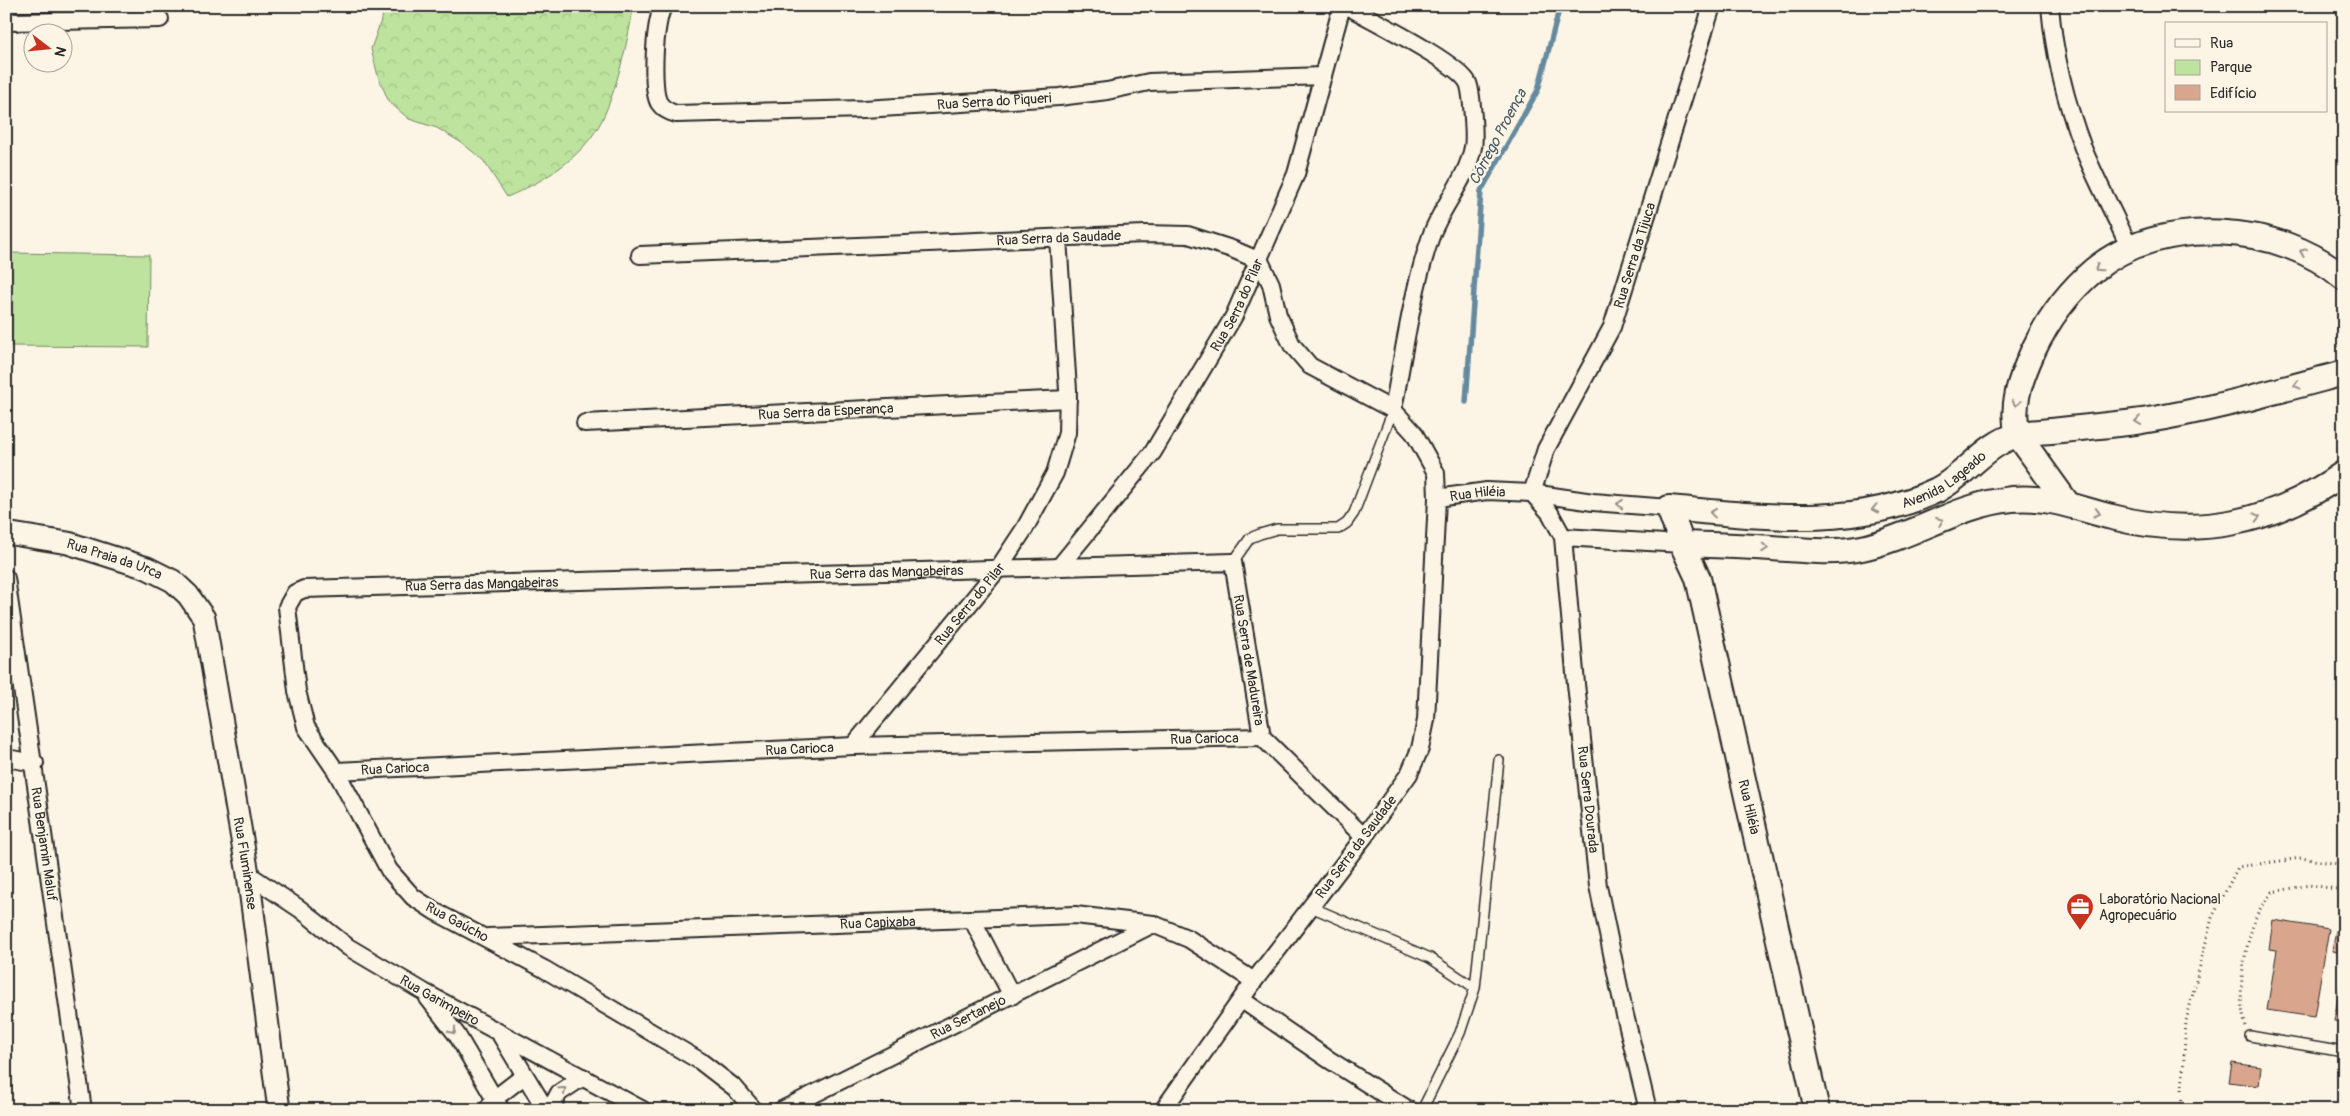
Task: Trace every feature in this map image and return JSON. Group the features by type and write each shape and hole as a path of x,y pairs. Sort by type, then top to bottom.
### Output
{"main road":[{"path":"2067,503 2018,435 2015,424 2015,406 2018,391 2044,327 2064,298 2095,269 2130,249 2168,236 2205,232 2240,234 2277,241 2312,256 2344,278"},
{"name":"Avenida Lageado","path":"1669,508 1778,517 1860,513 1915,499 1938,489 1967,470 1997,444 2018,435 2140,421 2194,411 2344,373"},
{"path":"1682,544 1840,552 1902,536 1997,501 2047,499 2151,526 2191,527 2216,525 2266,515 2322,488 2344,473"},
{"name":"Rua Hiléia","path":"1669,508 1682,544 1698,578 1817,1110"}],"street":[{"name":"Rua Serra do Piqueri","path":"664,6 658,18 655,36 657,97 664,108 676,114 864,109 1059,97 1107,91 1149,82 1323,76"},
{"name":"Rua Serra do Pilar","path":"1059,567 1153,452 1234,316 1260,261 1296,174 1342,6"},
{"path":"1347,6 1452,67 1468,83 1472,114 1474,146 1467,168 1432,233 1419,274 1394,410"},
{"name":"Rua Serra da Tijuca","path":"1532,493 1546,449 1612,327 1712,6"},
{"path":"2050,6 2060,69 2071,114 2098,182 2130,249"},
{"path":"6,22 160,19"},
{"name":"Rua Serra da Saudade","path":"640,255 1145,234 1188,235 1232,249 1260,261"},
{"name":"Rua Serra do Pilar","path":"853,746 998,569 1025,528 1055,473 1067,433 1068,400 1058,238"},
{"path":"1260,261 1271,284 1278,315 1292,345 1310,366 1394,410 1414,433 1436,473 1437,498"},
{"name":"Rua Serra da Esperança","path":"585,423 1068,400"},
{"name":"Rua Hiléia","path":"1434,541 1437,498 1487,491 1532,493"},
{"name":"Avenida Lageado","path":"1532,493 1593,502 1669,508"},
{"name":"Rua Serra Dourada","path":"1532,493 1550,513 1563,537 1576,684 1598,886 1624,1011 1648,1110"},
{"name":"Rua Praia da Urca","path":"6,533 68,543 147,568 173,581 188,594 204,618"},
{"path":"1563,537 1682,544"},
{"name":"Rua Serra da Saudade","path":"1163,1110 1254,981 1364,837 1409,774 1420,749 1426,720 1434,541"},
{"name":"Rua Serra das Mangabeiras","path":"290,598 295,593 304,589 1233,562"},
{"name":"Rua Serra de Madureira","path":"1233,562 1262,737 1364,837"},
{"name":"Rua Benjamin Maluf","path":"6,578 35,763 83,1110"},
{"name":"Rua Gaúcho","path":"290,598 287,607 297,691 306,728 336,771 389,870 413,897 436,912 486,937 700,1061 734,1088 754,1110"},
{"name":"Rua Fluminense","path":"204,618 248,874 280,1110"},
{"path":"6,655 15,630"},
{"name":"Rua Carioca","path":"336,771 853,746 1262,737"},
{"path":"6,758 35,763"},
{"name":"Rua Garimpeiro","path":"248,874 300,909 348,947 500,1034 643,1110"},
{"name":"Rua Capixaba","path":"486,937 1075,915 1153,924 1189,939 1254,981"},
{"path":"972,919 1012,996"},
{"name":"Rua Sertanejo","path":"782,1110 1153,924"},
{"path":"424,992 457,1035 494,1106 524,1076"},
{"path":"1242,1000 1328,1059 1409,1110"},
{"path":"500,1034 546,1110"},
{"path":"550,1110 559,1093 583,1077"}],"lane":[{"path":"1233,562 1250,538 1260,534 1277,529 1338,529 1347,523 1354,512 1394,410"},
{"path":"1422,1110 1460,1033 1475,988 1499,760"},
{"path":"1311,907 1430,958 1475,988"},
{"path":"2250,1036 2344,1052"}],"path":[{"path":"2182,1110 2186,1021 2212,918 2238,867 2301,858 2344,865"},
{"path":"2250,1036 2242,1016 2243,975 2249,937 2258,913 2272,892 2309,885 2344,890"}],"green space":[{"path":"386,6 633,6 633,9 624,55 614,91 602,121 595,132 577,153 556,171 507,197 483,160 462,143 437,128 409,119 389,102 378,76 371,49"},
{"path":"9,253 149,255 148,347 8,346"}],"building":[{"path":"2273,920 2329,929 2314,1017 2267,1010 2277,950 2269,949"},
{"path":"2336,930 2344,931 2344,953 2332,951"},
{"path":"2344,965 2344,1023 2334,1021"},
{"path":"2232,1063 2261,1067 2259,1086 2229,1082"}],"waterway":[{"name":"Córrego Proença","path":"1466,402 1481,191 1538,90 1560,6"}],"place":[{"name":"Laboratório Nacional Agropecuário","path":"2080,931"}]}
